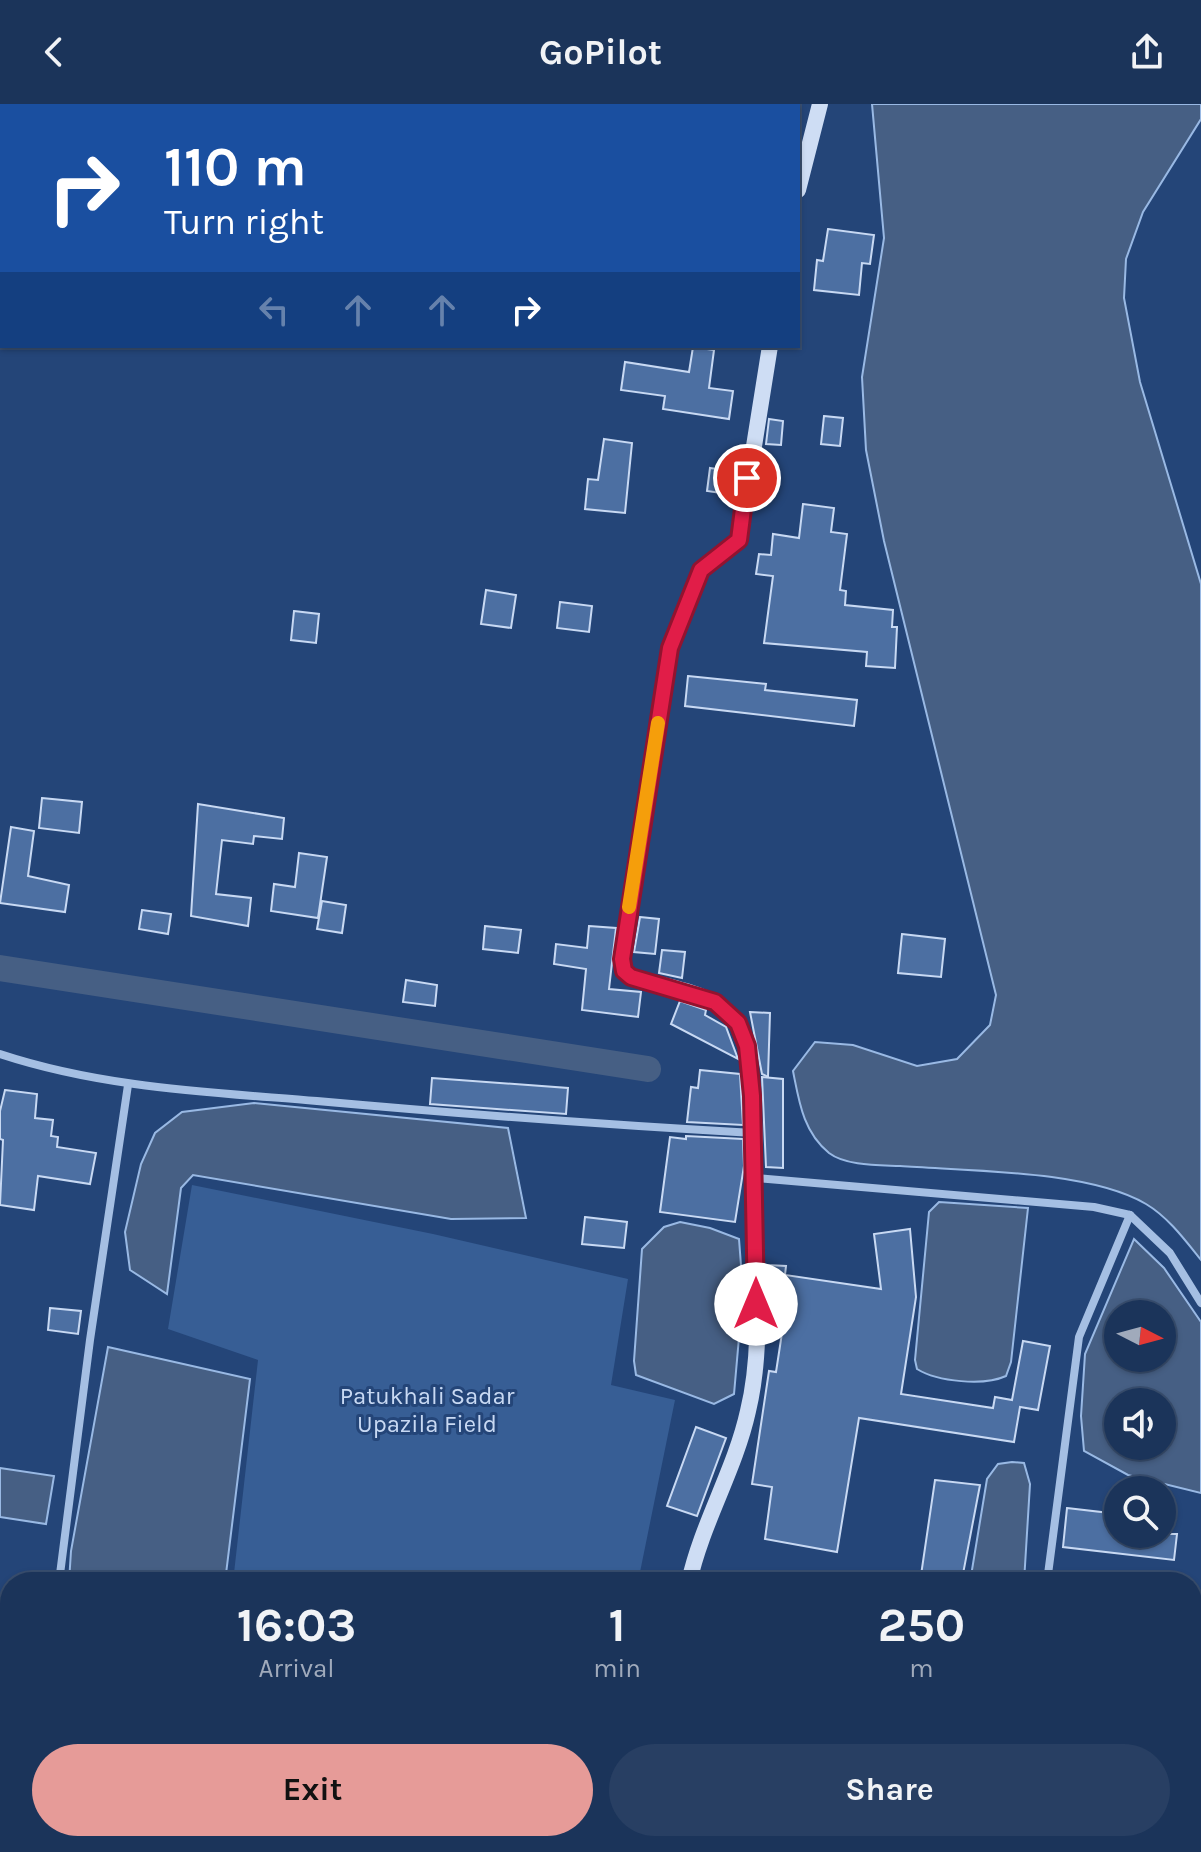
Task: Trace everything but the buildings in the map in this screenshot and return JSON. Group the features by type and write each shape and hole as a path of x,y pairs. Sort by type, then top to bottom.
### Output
{"street":[{"path":"800,182 820,104"},
{"path":"691,1572 696,1548 739,1448 749,1407 756,1332 753,1133 747,1046 738,1023 715,1002 631,977 624,971 622,959 670,648 701,570 739,540 770,348"},
{"path":"0,1054 47,1070 128,1085 574,1123 753,1133"},
{"path":"60,1572 90,1340 128,1085"},
{"path":"754,1178 1094,1207 1130,1215 1170,1253 1201,1303"},
{"path":"1048,1572 1079,1337 1130,1215"}],"green space":[{"name":"Patukhali Sadar Upazila Field","path":"192,1185 433,1234 628,1279 611,1385 675,1400 640,1572 234,1572 258,1360 168,1329"}],"shaded area":[{"path":"872,104 1201,104 1201,119 1143,212 1126,259 1124,298 1140,382 1201,584 1201,1260 1176,1229 1154,1209 1122,1193 1093,1184 1027,1174 863,1164 836,1157 813,1136 800,1105 793,1071 815,1042 853,1045 917,1066 957,1059 990,1025 996,995 884,541 866,450 862,377 884,238"},
{"path":"254,1103 508,1128 526,1218 451,1219 193,1175 181,1188 167,1294 130,1270 125,1232 141,1164 155,1133 182,1112"},
{"path":"939,1202 1028,1208 1011,1362 1006,1376 986,1381 961,1381 937,1377 917,1369 915,1360 929,1212"},
{"path":"680,1222 710,1228 739,1239 743,1292 734,1394 714,1404 636,1375 634,1361 642,1249 664,1227"},
{"path":"1134,1239 1164,1268 1201,1322 1201,1493 1176,1487 1176,1476 1128,1475 1084,1451 1081,1416 1085,1354 1104,1309 1104,1372 1176,1372 1176,1300 1108,1300"},
{"path":"108,1347 250,1379 226,1572 70,1572"},
{"path":"1024,1463 1030,1484 1025,1572 972,1572 987,1479 998,1464"},
{"path":"0,1468 54,1476 46,1524 0,1517"}],"waterway":[{"path":"0,968 648,1069"}],"slow traffic":[{"path":"629,907 658,723"}],"route":[{"path":"747,478 739,540 701,570 670,648 622,959 624,971 631,977 715,1002 738,1023 747,1046 752,1096 756,1304"}]}
